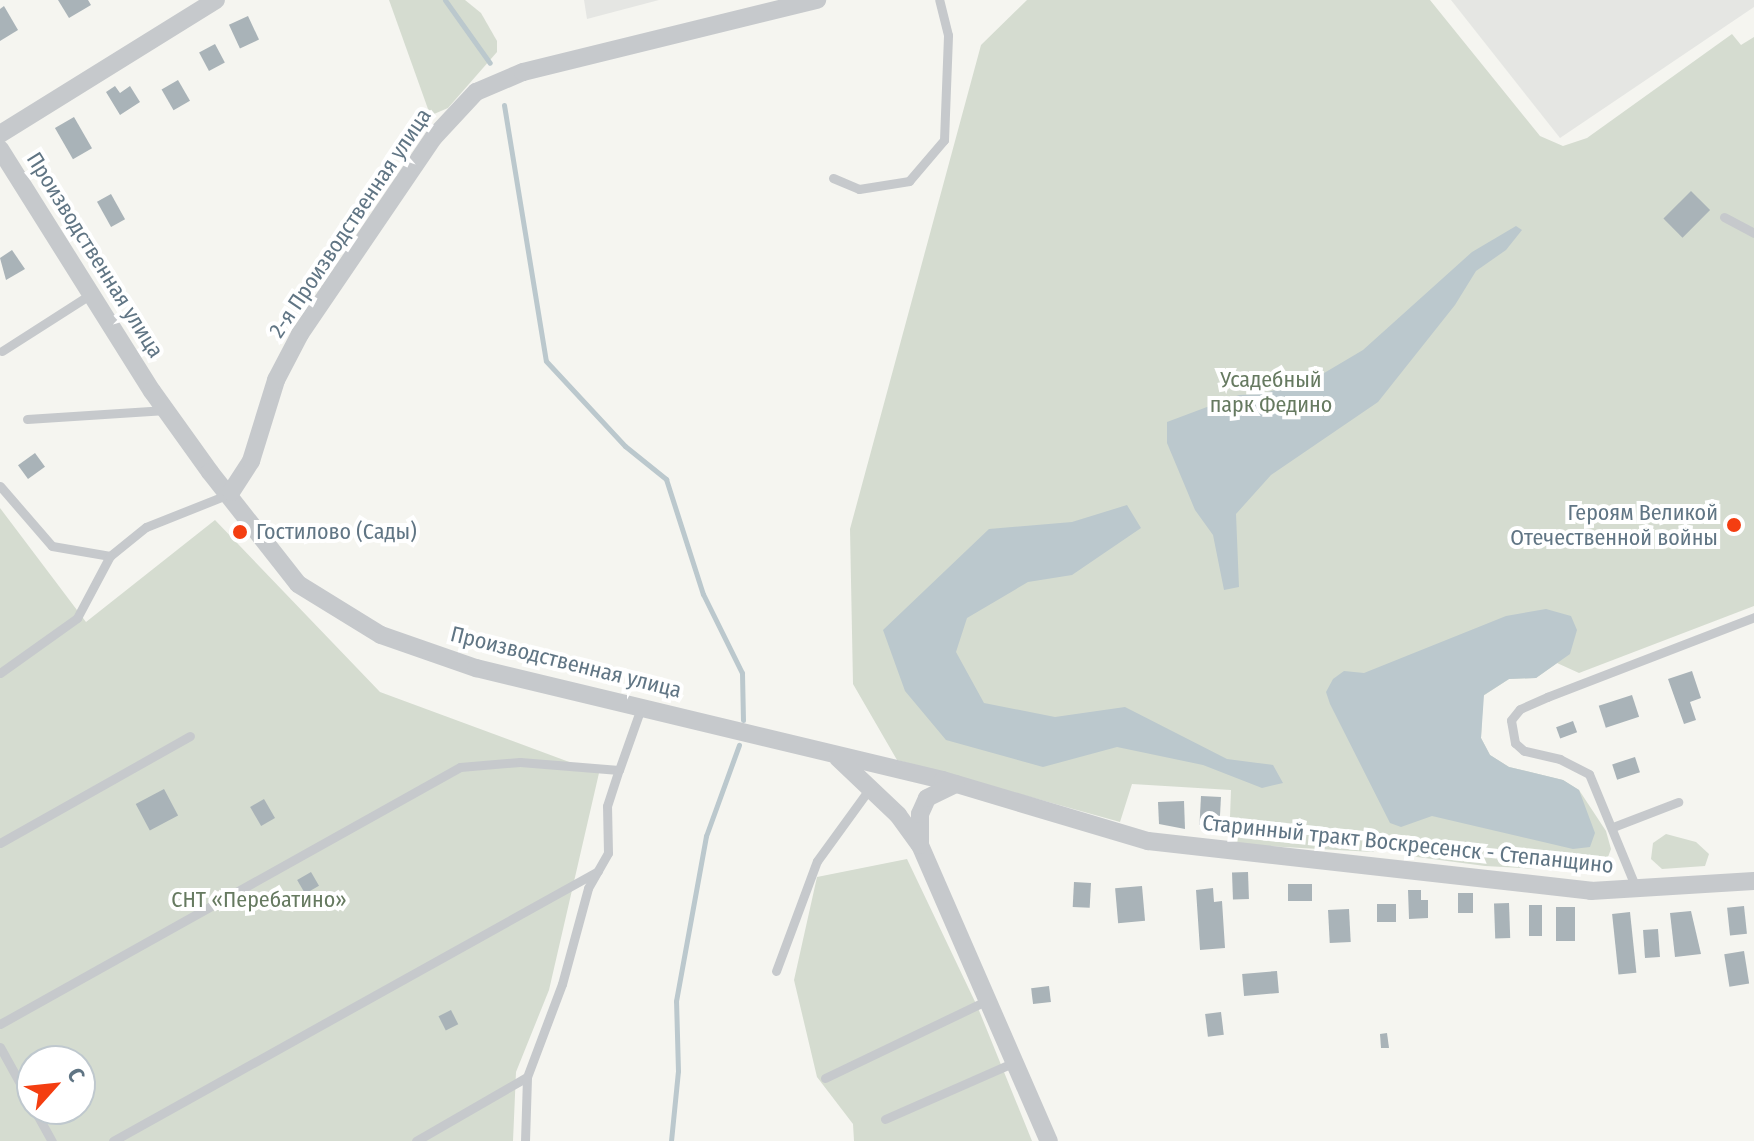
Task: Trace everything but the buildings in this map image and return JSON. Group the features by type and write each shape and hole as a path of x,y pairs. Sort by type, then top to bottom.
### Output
{"street":[{"path":"0,134 216,0"},
{"name":"2-я Производственная улица","path":"231,492 251,461 276,380 300,334 434,137 476,92 523,72 817,0"},
{"name":"Производственная улица","path":"0,149 166,410 298,584 381,635 476,668 642,705 956,784"},
{"path":"836,756 870,788 920,845 1049,1141"},
{"path":"920,845 920,814 927,798 956,784"},
{"name":"Старинный тракт Воскресенск - Степанщино","path":"956,784 1179,844 1508,883 1637,891 1754,881"}],"lane":[{"path":"833,178 859,189 909,181 944,140 948,35 939,0"},
{"path":"1724,217 1754,233"},
{"path":"2,351 91,294"},
{"path":"27,419 166,410"},
{"path":"1,489 52,546 110,556"},
{"path":"0,673 77,618 110,556 146,527 231,492"},
{"path":"1637,891 1589,774 1579,765 1524,751 1515,743 1511,720 1520,709 1547,697 1754,617"},
{"path":"525,1141 527,1077 598,871 608,853 607,806 642,705"},
{"path":"0,843 190,736"},
{"path":"0,1024 460,767 520,762 619,770"},
{"path":"776,971 817,861 870,788"},
{"path":"1613,827 1678,802"},
{"path":"113,1141 598,871"},
{"path":"825,1078 988,1000"},
{"path":"0,1047 16,1076"},
{"path":"885,1119 1015,1062"},
{"path":"416,1141 527,1077"}],"shaded area":[{"path":"584,0 659,0 587,19"},
{"path":"1451,0 1754,0 1754,7 1560,138"},
{"path":"1516,226 1522,230 1506,250 1476,271 1455,305 1378,402 1271,475 1236,514 1239,587 1224,590 1213,535 1195,510 1167,443 1167,422 1239,395 1261,394 1314,379 1363,350 1472,252"},
{"path":"1127,505 1141,528 1072,575 1028,582 967,618 956,652 984,703 1055,717 1125,707 1227,759 1273,765 1283,783 1262,788 1203,765 1117,747 1043,767 946,740 905,691 883,630 989,529 1072,522"},
{"path":"1546,609 1571,616 1577,630 1570,654 1536,678 1509,679 1484,695 1481,738 1490,755 1509,767 1563,780 1579,790 1595,833 1590,847 1573,849 1432,816 1401,827 1390,823 1330,704 1326,692 1333,679 1344,671 1364,673 1506,616"}],"green space":[{"path":"389,0 465,0 481,13 497,41 497,52 448,108 434,114 428,109"},
{"name":"Усадебный парк Федино","path":"1027,0 1430,0 1540,136 1563,146 1587,138 1732,34 1741,45 1754,37 1754,606 1579,673 1557,663 1536,678 1509,679 1483,696 1481,738 1490,755 1509,767 1563,780 1579,790 1606,831 1611,849 1605,865 1591,872 1485,866 1417,857 1387,841 1373,852 1229,844 1231,790 1132,784 1120,822 897,760 853,684 850,529 981,45"},
{"name":"СНТ «Перебатино»","path":"0,508 86,622 215,520 380,692 599,773 549,990 516,1072 513,1141 0,1141"},
{"path":"1666,834 1696,842 1709,854 1705,866 1662,869 1651,859 1653,843"},
{"path":"907,859 978,1008 1032,1141 854,1141 853,1124 817,1077 794,980 817,877"}],"waterway":[{"path":"445,0 490,63"},
{"path":"504,105 546,361 625,446 666,479 703,594 742,673 743,720"},
{"path":"671,1141 678,1071 676,1001 706,836 739,745"}],"place":[{"name":"Героям Великой Отечественной войны","path":"1734,525"},
{"name":"Гостилово (Сады)","path":"240,532"}]}
